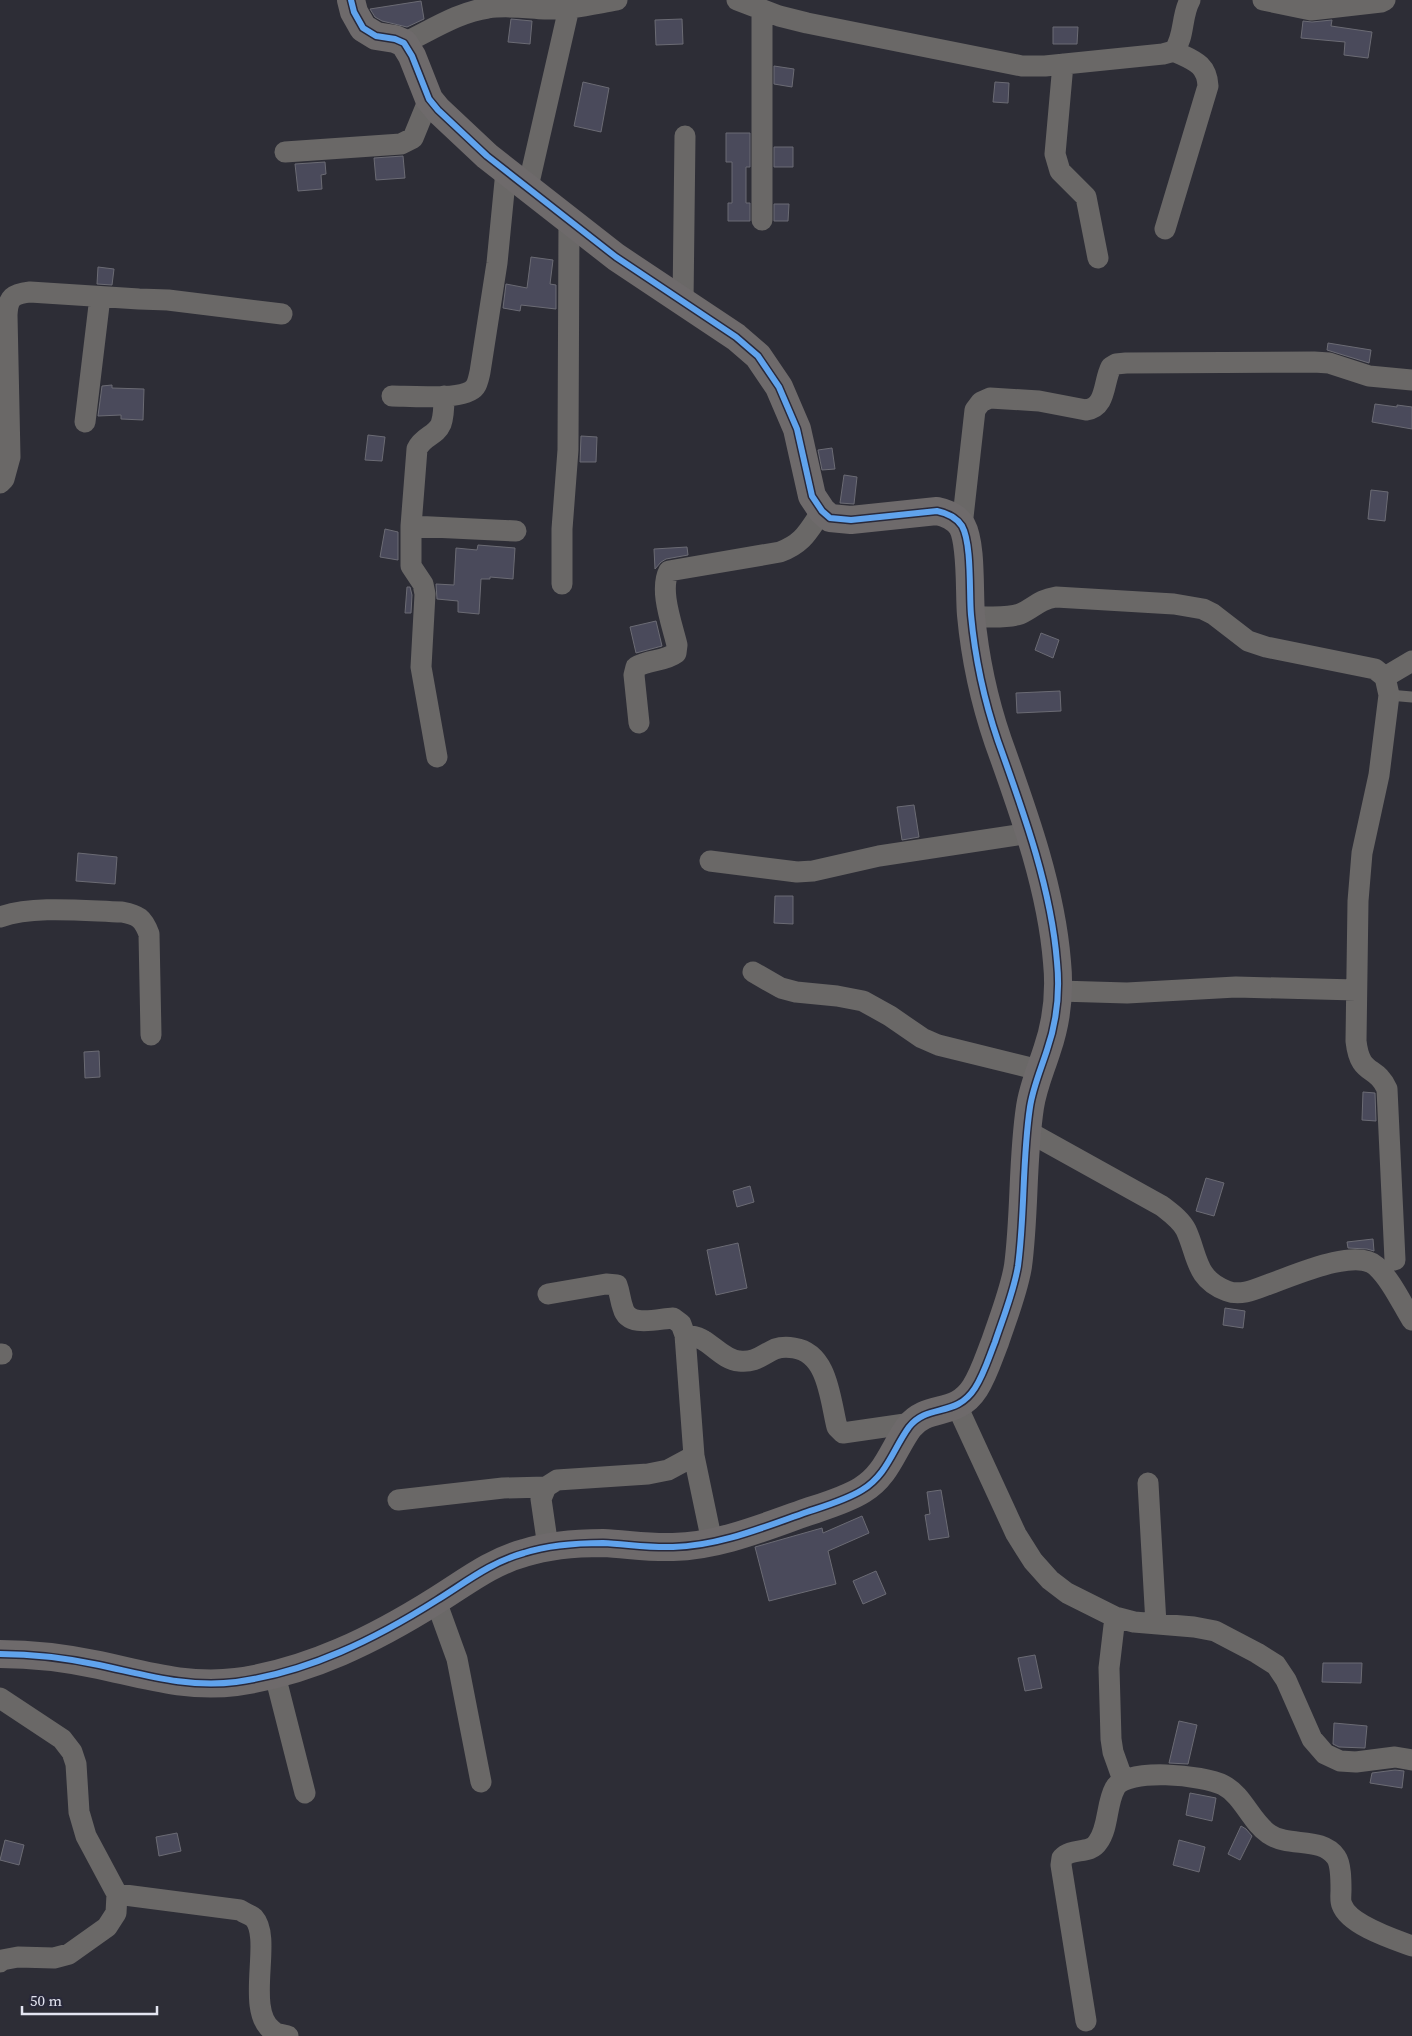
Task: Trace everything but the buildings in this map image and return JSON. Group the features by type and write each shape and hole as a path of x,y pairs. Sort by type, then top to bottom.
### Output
{"street":[{"path":"351,0 354,12 363,28 376,36 395,39 404,43 412,56 429,99 438,110 480,149 616,257 736,337 758,356 779,387 797,429 812,496 822,511 830,518 851,520 937,511 951,515 962,526"},
{"path":"404,43 473,11 516,6 546,9 569,8 617,0"},
{"path":"738,0 762,10 807,22 1022,66 1063,64 1163,54 1174,51 1180,43 1186,7 1190,0"},
{"path":"1264,0 1311,10 1385,0"},
{"path":"528,187 569,8"},
{"path":"762,10 762,220"},
{"path":"1165,229 1208,86 1208,74 1201,65 1174,51"},
{"path":"1063,64 1055,154 1060,171 1086,197 1098,258"},
{"path":"285,152 401,144 412,138 429,99"},
{"path":"683,303 685,136"},
{"path":"392,396 444,396 466,393 475,387 480,372 497,263 506,170"},
{"path":"562,584 562,529 568,450 568,220"},
{"path":"0,483 4,478 10,457 8,303 17,294 30,292 168,300 282,314"},
{"path":"85,422 100,297"},
{"path":"0,1654 42,1655 97,1665 158,1680 197,1684 233,1683 275,1675 324,1660 380,1634 501,1560 548,1547 606,1543 646,1548 679,1547 712,1542 761,1528 832,1503 863,1490 884,1472 912,1423 926,1413 957,1406 973,1392 985,1368 1002,1323 1017,1271 1031,1100 1056,1017 1059,991 1057,955 1044,887 1030,833 993,727 978,672 971,617 967,549 962,526 975,410 981,402 990,398 1039,401 1086,410 1092,409 1102,400 1111,367 1116,364 1126,363 1314,362 1329,363 1369,376 1412,380"},
{"path":"437,757 421,668 425,594 423,584 411,566 411,526 417,449 421,440 430,436 442,423 444,396"},
{"path":"639,723 634,675 636,667 643,662 670,658 676,653 677,645 664,589 665,579 669,571 780,552 794,547 801,541 822,511"},
{"path":"411,526 516,531"},
{"path":"971,617 1016,615 1026,611 1043,599 1056,597 1174,604 1203,609 1213,614 1248,641 1266,647 1375,669 1387,686"},
{"path":"1375,1265 1404,1258 1388,1089 1383,1080 1363,1066 1358,1055 1356,990 1358,901 1362,853 1379,775 1387,686 1412,661"},
{"path":"710,861 797,872 813,871 879,856 1030,833"},
{"path":"0,917 12,912 28,910 122,912 135,915 145,923 149,934 151,1035"},
{"path":"753,972 782,988 796,992 863,1001 890,1016 922,1038 938,1045 1039,1070"},
{"path":"1059,991 1127,993 1236,987 1356,990"},
{"path":"1027,1131 1162,1206 1174,1215 1186,1229 1198,1266 1205,1276 1217,1286 1229,1292 1244,1293 1345,1260 1359,1260 1375,1265 1387,1278 1412,1320"},
{"path":"548,1294 606,1284 616,1285 627,1317 636,1321 672,1318 681,1324 685,1335 694,1456 712,1542"},
{"path":"685,1335 701,1338 736,1361 749,1362 782,1348 803,1349 814,1356 822,1367 837,1427 843,1433 912,1423"},
{"path":"957,1406 1016,1534 1033,1561 1050,1580 1067,1593 1115,1617 1215,1631 1276,1665 1286,1680 1312,1739 1325,1754 1340,1761 1356,1762 1395,1756 1412,1760"},
{"path":"398,1500 503,1488 546,1487 556,1480 648,1474 668,1470 694,1456"},
{"path":"1148,1483 1156,1624"},
{"path":"546,1487 542,1499 548,1547"},
{"path":"436,1600 457,1658 481,1782"},
{"path":"1115,1617 1110,1668 1111,1738 1113,1752 1123,1780"},
{"path":"275,1675 305,1793"},
{"path":"0,1698 62,1739 72,1752 76,1764 79,1812 86,1836 117,1894 116,1913 107,1927 69,1954 54,1958 18,1957 0,1962"},
{"path":"1086,2021 1062,1858 1070,1852 1090,1849 1098,1844 1115,1788 1123,1780 1140,1775 1155,1774 1206,1780 1223,1785 1233,1793 1258,1825 1271,1835 1284,1840 1328,1848 1337,1858 1341,1904 1347,1914 1381,1935 1412,1946"},
{"path":"117,1894 240,1910 254,1918 260,1932 260,2007 264,2021 273,2032 288,2036"}],"lane":[{"path":"1387,686 1412,697"}],"cycle path":[{"path":"0,1654 62,1658 167,1680 201,1683 236,1682 289,1670 341,1652 390,1628 490,1567 524,1553 553,1546 583,1543 664,1547 690,1546 741,1535 849,1497 871,1484 878,1477 903,1435 917,1420 925,1415 959,1403 975,1388 995,1342 1018,1266 1027,1127 1031,1100 1053,1028 1057,1006 1058,973 1049,906 1035,850 984,694 975,647 971,615 970,569 967,544 962,526 951,516 937,511 851,520 830,518 822,511 812,496 797,429 779,387 758,356 736,337 616,257 487,156 438,110 429,99 412,56 404,43 395,39 376,36 363,28 354,12 351,0"}]}
